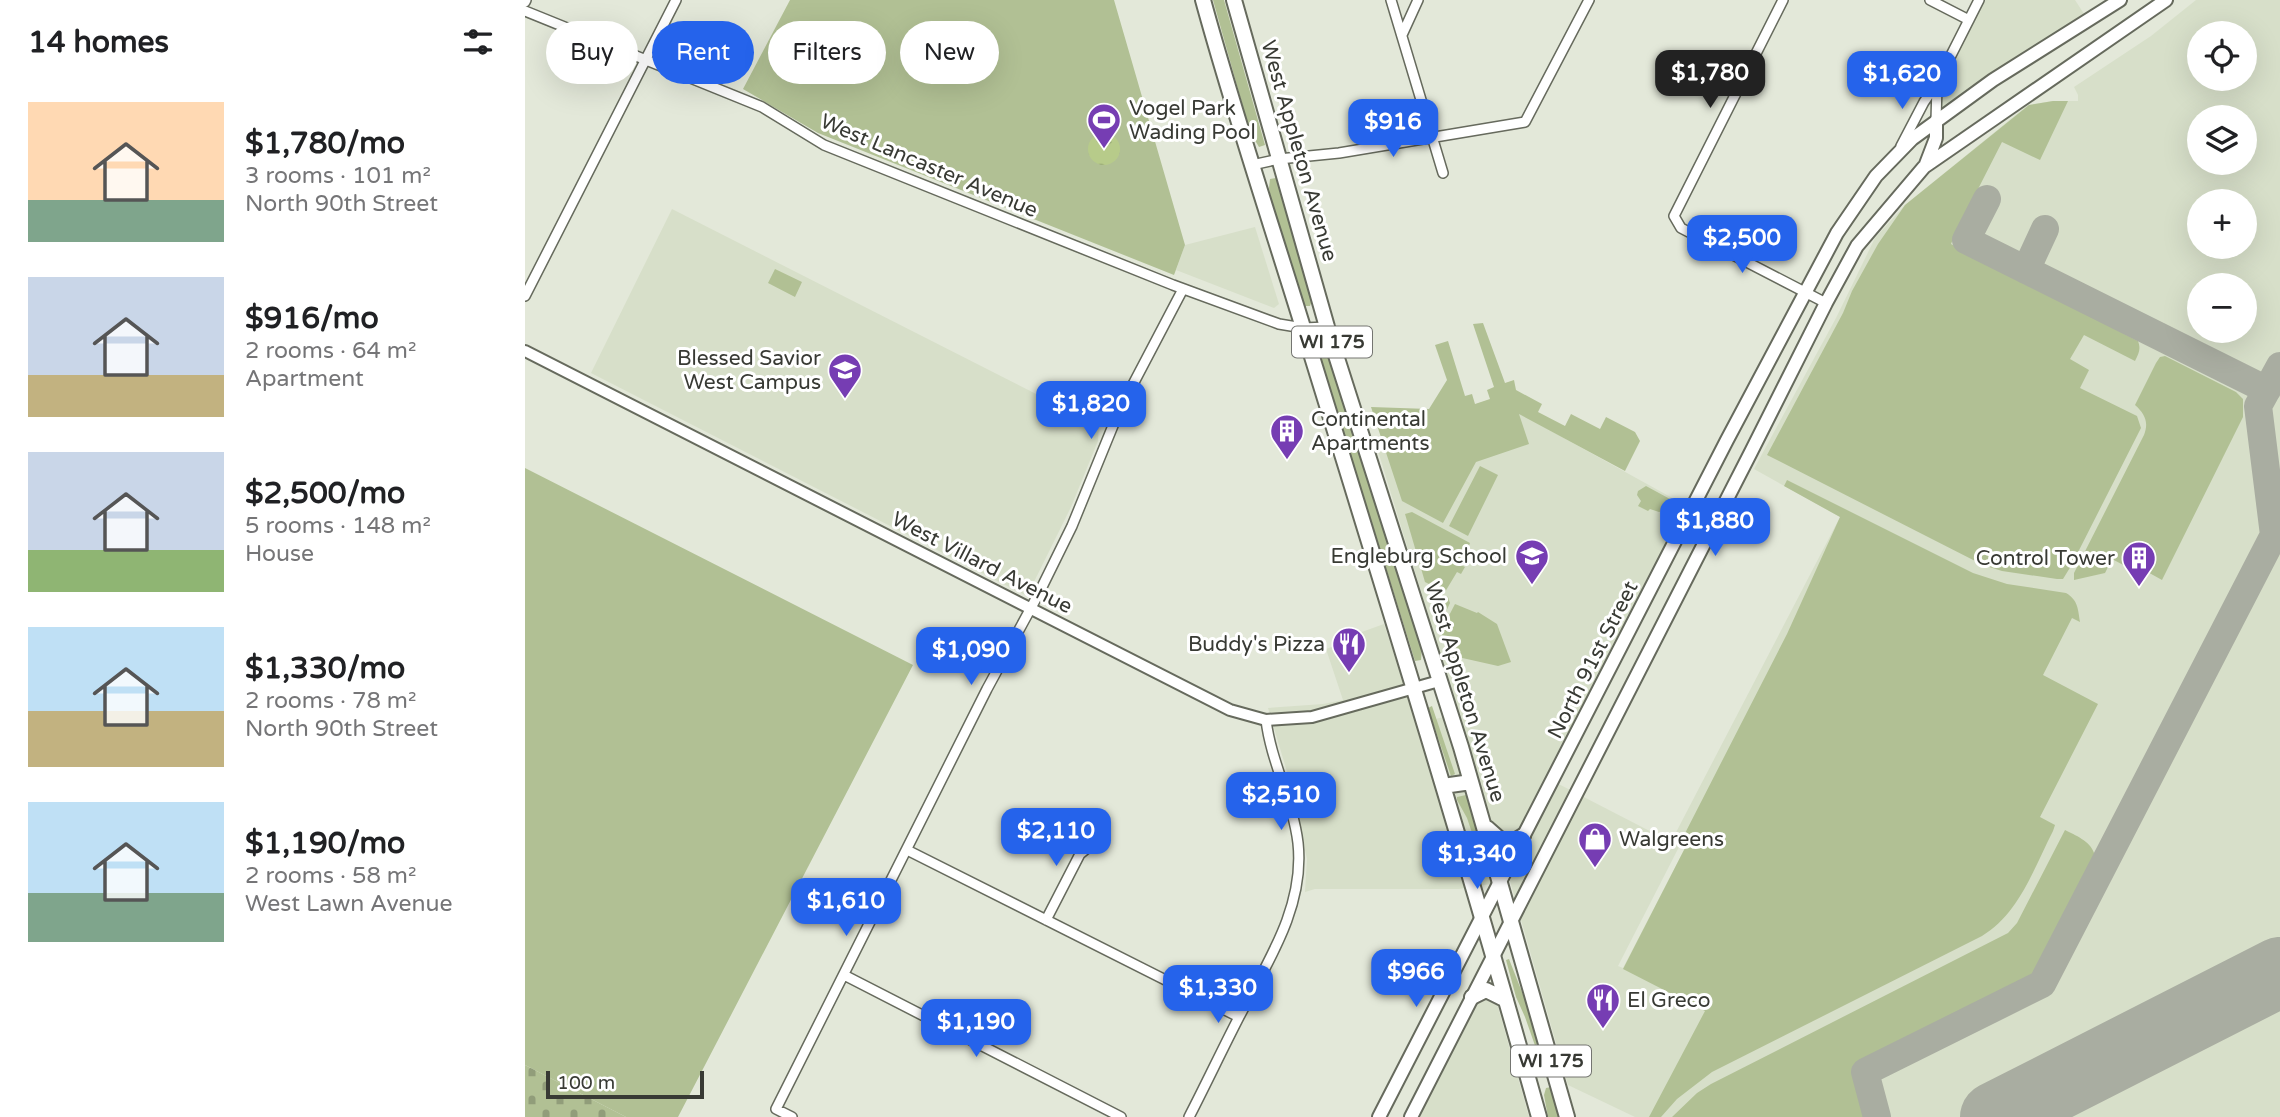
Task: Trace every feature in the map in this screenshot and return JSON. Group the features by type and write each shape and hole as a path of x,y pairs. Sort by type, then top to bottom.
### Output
{"main road":[{"name":"WI 175","path":"1203,0 1483,917 1539,1117"},
{"name":"West Appleton Avenue","path":"1234,0 1327,327 1501,880 1567,1117"},
{"path":"1895,156 1912,139 1993,80 2120,0"},
{"path":"1411,1117 1857,246 1924,167 2166,0"},
{"path":"1924,167 1936,138 1936,121"},
{"name":"North 91st Street","path":"1379,1117 1727,440 1837,233 1876,176 1895,156"},
{"path":"1443,786 1471,782"},
{"path":"1483,822 1491,833 1504,843 1523,836"},
{"path":"1472,997 1486,990 1506,1000"}],"street":[{"path":"525,296 676,0"},
{"path":"1391,0 1443,173"},
{"path":"1402,35 1418,0"},
{"path":"1252,166 1279,159 1339,153 1525,122 1589,0"},
{"path":"1783,0 1674,216 1681,228 1826,303"},
{"path":"1930,0 1969,20"},
{"name":"North 91st Street","path":"1895,156 1937,83 1979,0"},
{"name":"West Lancaster Avenue","path":"525,11 762,107 824,145 1183,289 1279,324 1303,328 1327,327"},
{"name":"North 91st Street","path":"1936,121 1937,83"},
{"path":"792,1117 776,1109 1072,526 1119,411 1183,289"},
{"name":"West Villard Avenue","path":"525,351 1215,705 1266,720 1312,717 1440,681"},
{"path":"1189,1117 1276,948 1297,885 1299,859 1294,821 1268,738 1266,720"},
{"path":"1046,920 1080,854 1096,841"},
{"path":"907,850 1239,1017"},
{"path":"844,975 1121,1117"}],"shaded area":[{"path":"1979,0 2075,0 2088,20 1936,121 1937,83"},
{"path":"2196,0 2280,0 2280,1117 1635,1117 1568,1085 1510,881 1459,889 1315,889 1305,892 1307,859 1291,785 1268,708 1343,700 1326,649 1346,642 1345,638 1384,624 1417,724 1458,713 1375,441 1506,406 1685,505 1545,777 1671,842 1840,517 1754,469 1836,318 1875,238 1905,205 2028,105 2078,101 2074,87 2151,36","holes":["1680,845 1685,848 1623,968 1618,966"]},
{"name":"Blessed Savior West Campus","path":"672,209 1099,426 1098,441 1071,507 1027,596 591,373"},
{"path":"1255,227 1279,304 1274,308 1176,270 1185,245"},
{"path":"1481,998 1496,1000 1529,1117 1415,1117"}],"green space":[{"path":"790,0 1114,0 1185,245 1174,275 818,133 743,89 746,84 754,84 754,68 768,42 768,84 886,84 886,21 779,21"},
{"path":"1213,0 1224,0 1265,145 1259,147 1250,132"},
{"path":"2068,101 2040,160 2002,142 1976,193 1978,195 1963,227 1958,227 1951,244 2138,341 2139,351 2135,361 2084,335 2070,359 2089,370 2080,388 2137,416 2141,428 2063,579 2002,571 1983,565 1767,455 1843,313 1852,291 1878,244 1905,205 2029,105"},
{"path":"1276,178 1310,285 1313,298 1310,306 1305,306 1271,199 1270,179"},
{"path":"775,269 802,282 795,297 768,283"},
{"path":"1483,323 1505,383 1514,380 1516,390 1542,404 1538,412 1565,426 1571,414 1600,429 1606,417 1635,432 1640,441 1625,471 1519,414 1529,444 1476,462 1443,523 1402,501 1371,407 1429,409 1447,380 1435,345 1448,341 1465,396 1472,394 1475,404 1490,399 1487,390 1494,387 1473,324"},
{"path":"1323,345 1333,359 1422,648 1421,660 1415,661 1317,347"},
{"path":"2165,356 2236,392 2243,399 2243,417 2162,580 2135,565 2127,567 2112,559 2105,573 2074,580 2074,573 2144,435 2145,418 2135,405 2156,363 2160,357"},
{"path":"1480,466 1498,475 1468,536 1449,526"},
{"path":"525,468 913,665 678,1117 626,1117 525,1065"},
{"path":"1787,480 1973,573 2007,584 2066,593 2077,605 2080,622 2072,618 2043,675 2098,704 2040,817 2055,825 2053,831 2016,903 1995,927 1712,1072 1677,1099 1661,1117 1649,1117 1705,1011 1623,969 1685,848 1679,845 1787,634 1840,517 1784,486"},
{"path":"1646,486 1670,499 1671,508 1659,512 1638,506 1641,501 1637,495 1638,491"},
{"path":"1412,512 1470,543 1461,565 1465,567 1461,574 1457,572 1445,592 1425,582 1405,514"},
{"path":"1431,588 1448,597 1450,603 1442,620 1438,621 1427,589"},
{"path":"1455,604 1478,612 1497,624 1511,662 1498,666 1449,655 1441,631"},
{"path":"1432,706 1455,774 1451,776 1428,708"},
{"path":"1466,795 1490,873 1486,874 1467,818 1457,800 1457,797"},
{"path":"2065,830 2089,845 2094,853 2093,862 2071,914 2041,965 2033,976 2013,990 1853,1070 1865,1117 1672,1117 1697,1093 1711,1084 2008,933 2017,923"},
{"path":"1509,959 1533,1020 1543,1056 1539,1057 1516,997 1506,960"},
{"path":"525,1065 626,1117 525,1117"},
{"path":"1551,1087 1560,1117 1548,1117 1544,1095 1546,1088"}],"water":[{"name":"Vogel Park Wading Pool","path":"1104,133 1115,138 1120,149 1115,160 1104,165 1093,160 1088,149 1093,138"}],"taxiway":[{"path":"1987,199 1966,240 2267,390"},
{"path":"2026,270 2045,229"},
{"path":"1877,1117 1865,1072 2042,984 2274,535 2258,406 2280,366"}],"runway":[{"path":"1995,1117 2280,972"}],"place":[{"name":"Vogel Park Wading Pool","path":"1104,150"},
{"name":"Blessed Savior West Campus","path":"845,400"},
{"name":"Continental Apartments","path":"1287,461"},
{"name":"Engleburg School","path":"1532,586"},
{"name":"Control Tower","path":"2139,588"},
{"name":"Buddy's Pizza","path":"1349,674"},
{"name":"Walgreens","path":"1595,869"},
{"name":"El Greco","path":"1603,1030"}]}
